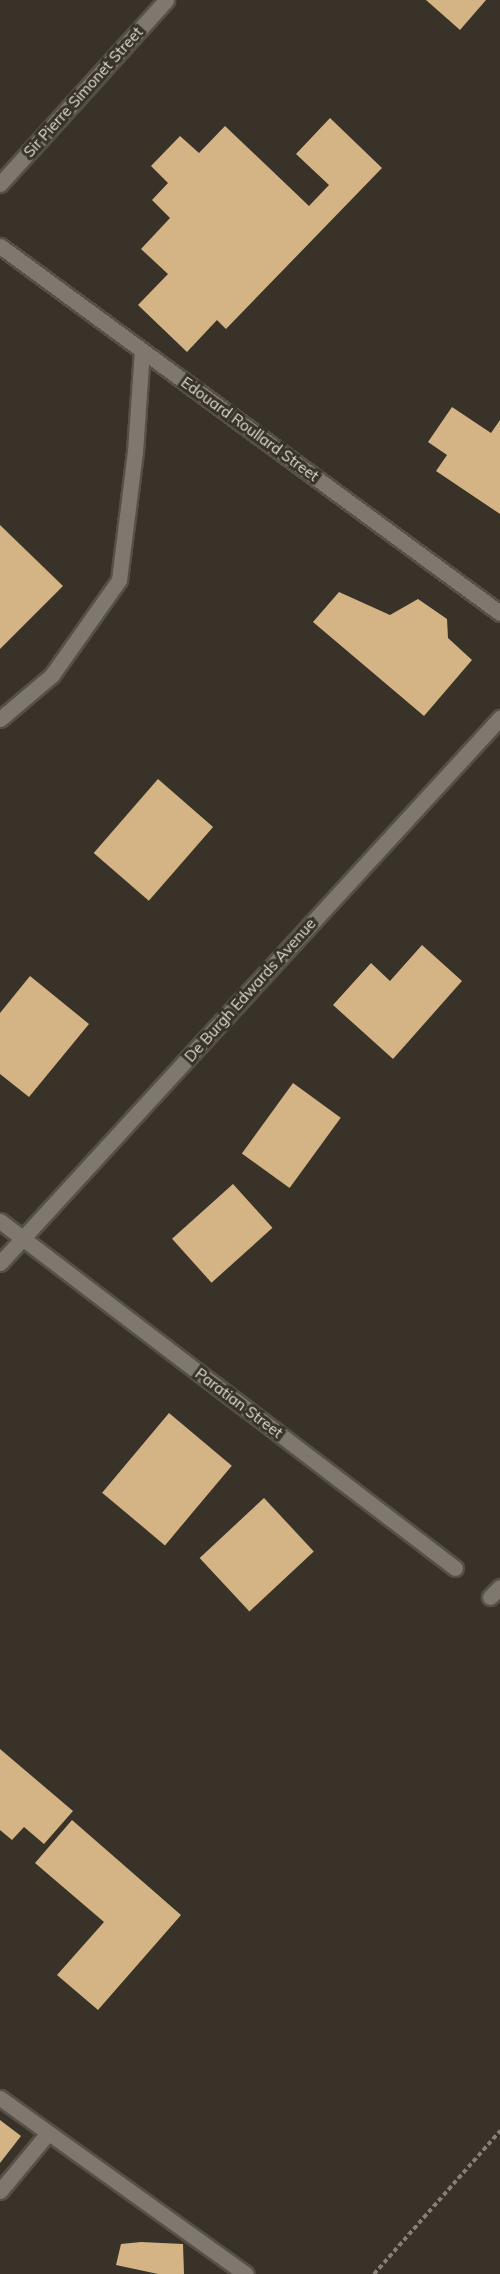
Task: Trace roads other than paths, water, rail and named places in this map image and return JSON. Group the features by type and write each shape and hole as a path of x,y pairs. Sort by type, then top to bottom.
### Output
{"street":[{"name":"Sir Pierre Simonet Street","path":"0,184 166,0"},
{"name":"Edouard Roullard Street","path":"0,246 500,613"},
{"path":"0,718 52,675 119,580 135,452 141,350"},
{"name":"De Burgh Edwards Avenue","path":"0,1263 500,718"},
{"name":"Paratian Street","path":"0,1221 455,1568"},
{"path":"0,2098 246,2274"},
{"path":"0,2191 48,2133"}]}
